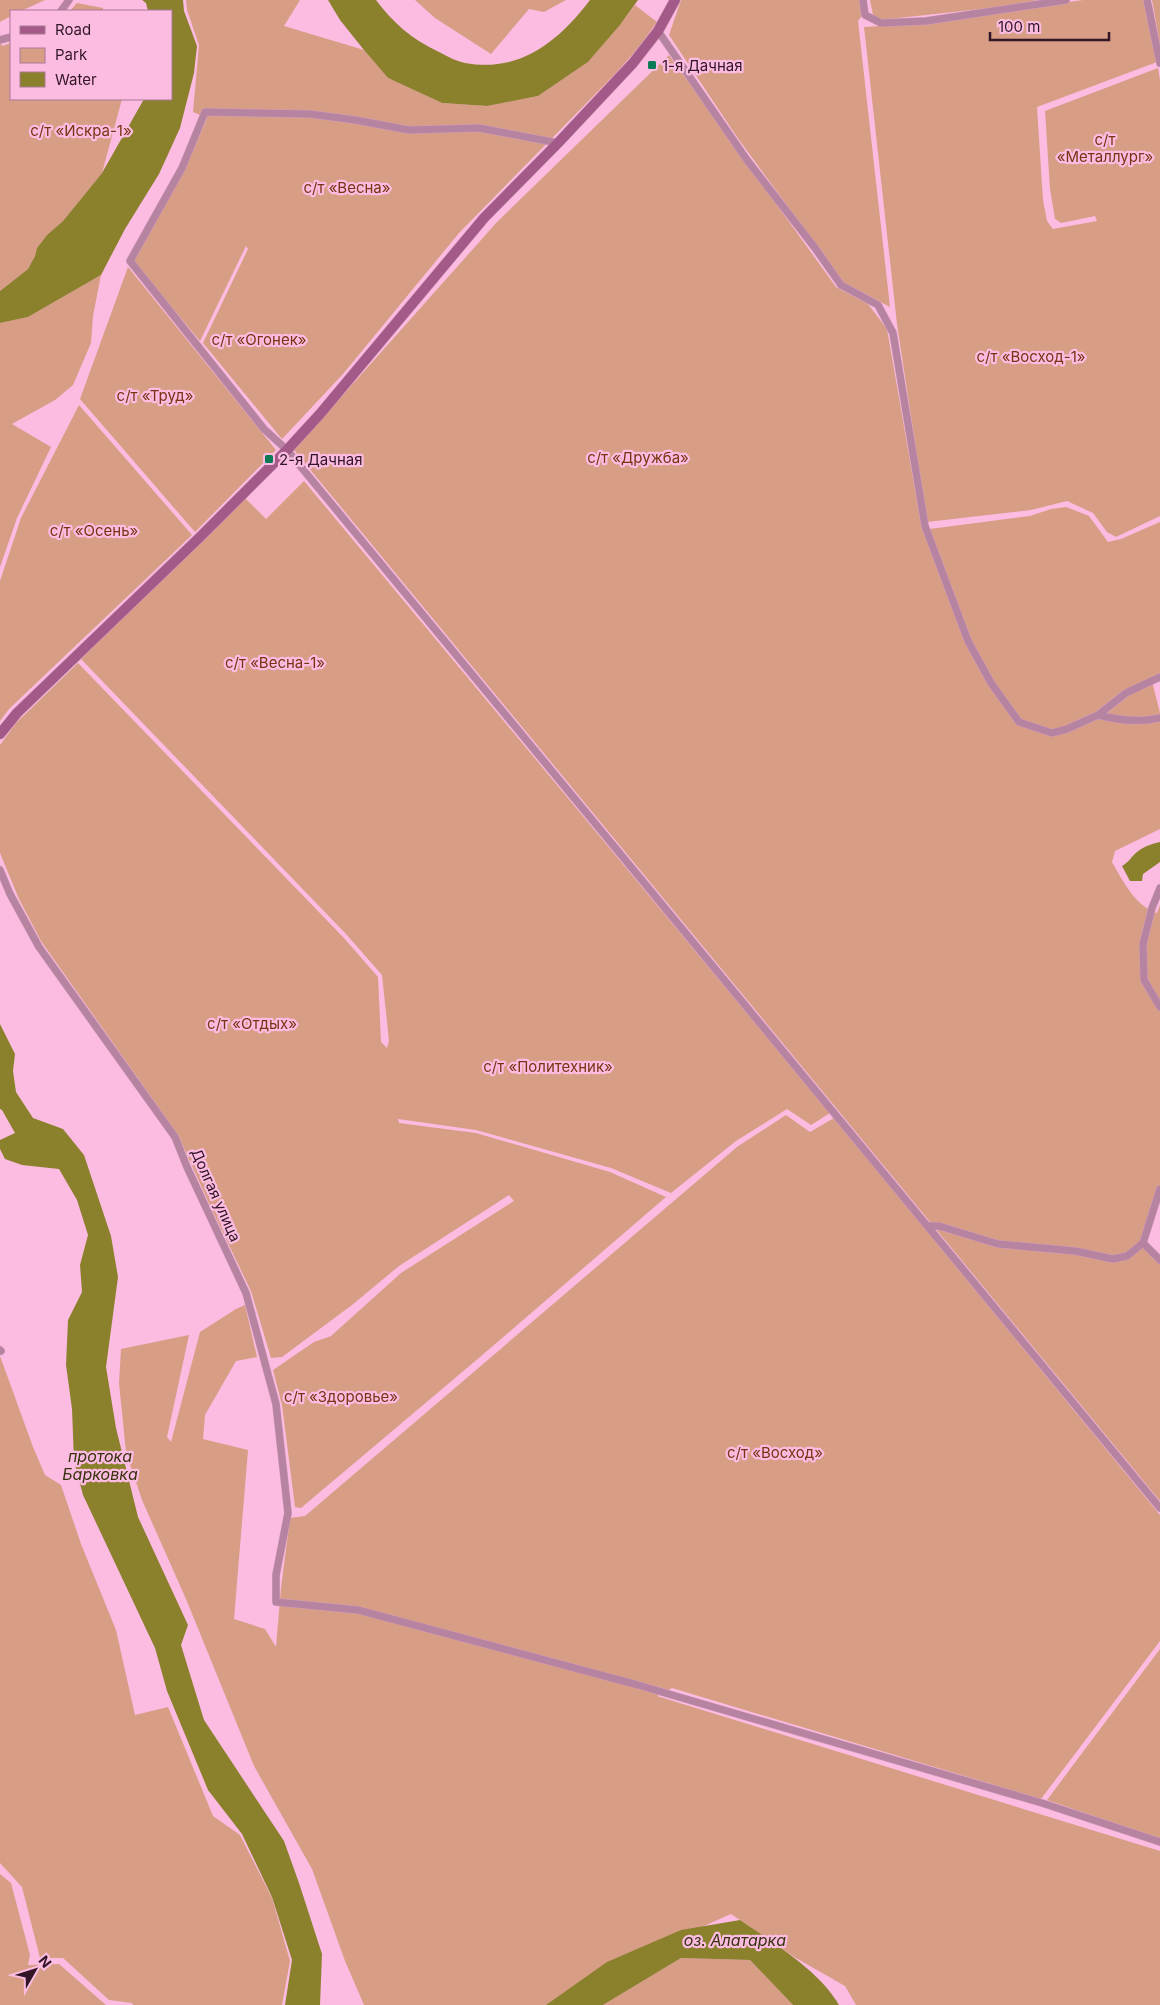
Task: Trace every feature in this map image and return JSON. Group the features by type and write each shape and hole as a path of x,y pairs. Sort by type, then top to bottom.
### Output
{"main road":[{"path":"0,734 17,713 199,538 320,414 484,218 633,63 658,31 675,0"}],"street":[{"path":"863,0 865,15 881,23 926,21 1066,0"},
{"path":"1147,0 1160,63"},
{"path":"658,31 747,160 841,285 878,305 893,332 925,526 968,641 991,683 1019,722 1052,733 1067,729 1098,715 1126,694 1160,676"},
{"path":"558,143 479,128 409,130 310,114 205,112 182,168 130,261 264,428 286,450 554,776 929,1226 1160,1508"},
{"path":"1098,715 1122,721 1160,718"},
{"name":"Долгая улица","path":"0,870 10,894 39,948 175,1137 246,1293 276,1404 288,1513 276,1575 276,1602 358,1610 628,1682 1042,1803 1160,1842"},
{"path":"1160,888 1152,908 1143,944 1144,980 1160,1008"},
{"path":"929,1226 939,1226 998,1244 1074,1251 1113,1259 1127,1256 1144,1243 1157,1207 1160,1189"},
{"path":"1144,1243 1160,1260"}],"green space":[{"path":"0,0 45,0 23,10 10,10 10,17 0,22"},
{"name":"с/т «Весна»","path":"186,0 300,0 284,26 364,50 388,78 442,103 486,106 538,96 588,62 635,5 657,22 639,47 616,73 459,233 343,374 282,439 203,343 248,249 246,246 200,341 133,261 185,169 207,118 193,112 199,45 187,10"},
{"path":"415,0 566,0 544,12 529,9 491,54 435,18"},
{"path":"681,0 861,0 863,14 858,21 890,307 843,282 737,137 669,35"},
{"path":"870,0 1039,0 999,7 880,20 873,15"},
{"name":"с/т «Восход-1»","path":"1083,0 1144,0 1157,62 1037,107 1043,200 1047,221 1053,229 1097,221 1095,216 1061,223 1055,219 1050,189 1045,111 1158,68 1160,80 1160,516 1116,537 1107,532 1093,513 1067,501 1031,510 927,522 897,324 864,27 926,23"},
{"path":"1152,0 1160,0 1160,44"},
{"path":"77,3 103,8 103,10 71,10"},
{"name":"с/т «Искра-1»","path":"0,41 2,46 10,43 10,100 122,100 102,173 63,221 47,235 37,248 28,269 0,291"},
{"name":"с/т «Дружба»","path":"669,55 836,287 868,304 887,329 922,530 1030,516 1051,509 1066,507 1089,516 1108,542 1121,539 1160,522 1160,673 1151,677 1160,713 1160,829 1115,851 1112,862 1130,892 1142,905 1157,913 1160,905 1160,1204 1152,1202 1140,1243 1160,1264 1160,1501 294,450 497,222"},
{"name":"с/т «Труд»","path":"128,267 276,450 195,532 80,399"},
{"path":"101,275 93,316 91,343 73,385 55,400 12,424 51,447 17,518 0,567 0,323 28,317"},
{"name":"с/т «Осень»","path":"79,405 192,535 9,709 0,721 0,581 21,518"},
{"path":"304,481 830,1113 811,1125 787,1109 736,1141 671,1193 611,1168 476,1130 398,1119 399,1123 476,1133 610,1172 666,1197 301,1508 295,1507 282,1405 273,1370 314,1342 331,1336 401,1273 514,1201 509,1195 399,1266 352,1305 282,1357 271,1358 251,1291 178,1135 41,941 19,899 0,853 0,745 16,723 78,663 343,937 378,977 381,1042 387,1048 389,1041 382,975 346,934 81,659 245,498 266,519"},
{"name":"с/т «Восход»","path":"786,1115 810,1132 834,1118 1160,1515 1160,1641 1041,1799 672,1688 657,1696 1160,1851 1160,2005 856,2005 845,1986 796,1958 731,1914 652,1949 552,2005 364,2005 345,1961 312,1869 254,1766 186,1599 142,1500 126,1452 119,1383 121,1349 189,1335 167,1437 171,1442 200,1332 245,1305 257,1357 236,1361 205,1415 203,1439 248,1450 234,1619 265,1629 276,1647 290,1518 305,1516 737,1147"},
{"path":"0,1356 45,1475 61,1485 81,1544 116,1630 135,1715 168,1707 213,1816 240,1835 272,1898 290,1961 282,2005 133,2005 132,2003 109,2000 63,1958 40,1958 22,1887 0,1863"},
{"path":"1160,1649 1160,1839 1047,1800"},
{"path":"0,1874 11,1883 30,1955 28,1965 59,1964 106,2005 0,2005"},
{"path":"681,1958 750,1960 793,2005 603,2005"}],"water":[{"path":"142,0 183,0 184,11 197,46 194,73 180,128 159,174 125,229 101,275 28,317 0,323 0,291 28,269 37,248 47,235 63,221 102,173 143,100 172,100 172,10 148,10 146,3"},
{"path":"328,0 376,0 396,23 419,41 458,61 485,65 503,63 536,51 565,29 590,0 638,0 620,25 588,62 538,96 487,106 442,103 388,78 340,20"},
{"path":"1160,842 1160,862 1143,874 1142,881 1130,881 1122,866 1142,848"},
{"name":"протока Барковка","path":"0,1024 15,1054 13,1071 16,1092 33,1118 63,1129 84,1155 111,1236 118,1277 106,1367 116,1428 138,1517 188,1625 181,1645 204,1720 284,1841 322,1954 320,2005 285,2005 292,1960 272,1897 242,1834 208,1790 167,1691 155,1648 83,1495 74,1461 72,1409 66,1365 68,1320 82,1292 80,1265 88,1235 77,1200 59,1169 22,1165 5,1159 0,1149 0,1140 15,1133 0,1109"},
{"name":"оз. Алатарка","path":"740,1920 808,1969 831,1992 839,2005 793,2005 750,1960 681,1958 603,2005 546,2005 607,1962 681,1930"}],"place":[{"name":"1-я Дачная","path":"652,65"},
{"name":"2-я Дачная","path":"269,459"}],"park label":[{"name":"с/т «Металлург»","path":"1105,148"},
{"name":"с/т «Огонек»","path":"259,339"},
{"name":"с/т «Весна-1»","path":"275,662"},
{"name":"с/т «Отдых»","path":"252,1023"},
{"name":"с/т «Политехник»","path":"548,1066"},
{"name":"с/т «Здоровье»","path":"341,1396"}]}
